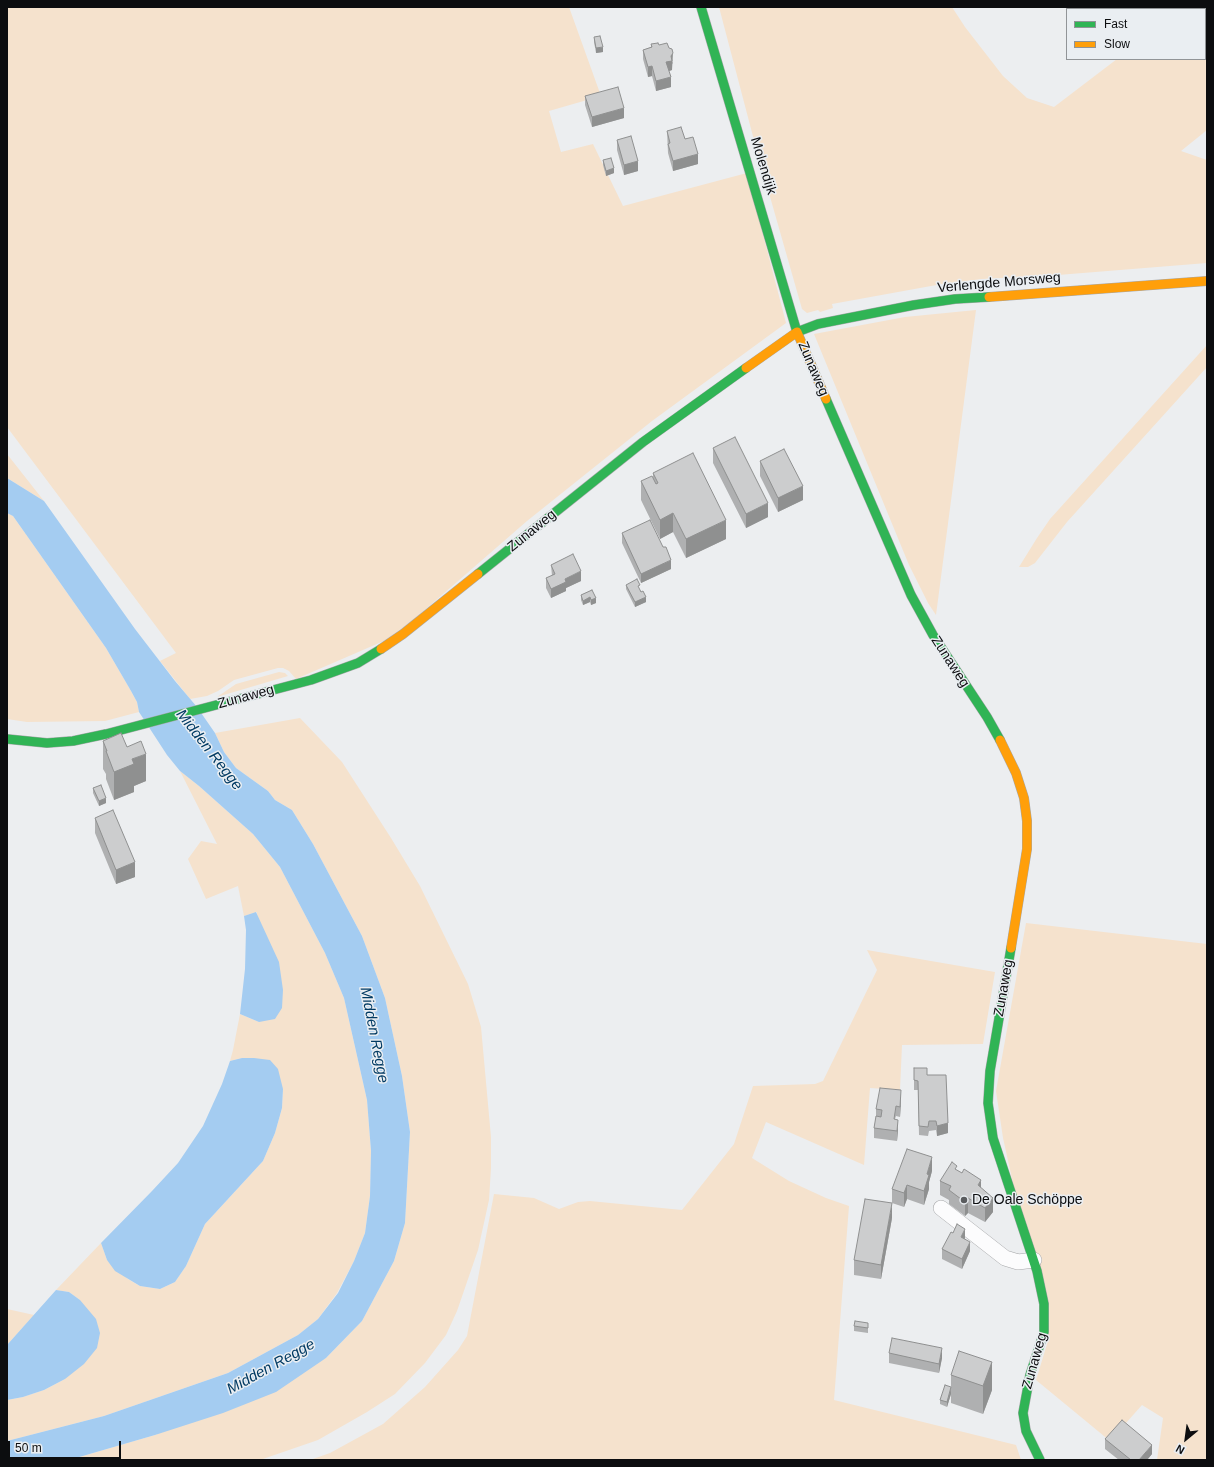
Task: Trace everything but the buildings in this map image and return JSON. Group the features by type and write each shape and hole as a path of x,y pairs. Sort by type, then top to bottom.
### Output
{"street":[{"name":"Molendijk","path":"701,7 797,332"},
{"name":"Verlengde Morsweg","path":"797,332 818,324 841,319 955,299 1207,280"},
{"name":"Zunaweg","path":"7,739 47,743 73,741 137,726 325,676 358,663 375,654 424,617 643,442 797,332 911,595 933,636 1007,752 1024,798 1028,821 1027,849 990,1071 988,1103 993,1138 1034,1260 1043,1296 1045,1310 1044,1332 1027,1389 1023,1419 1028,1438 1040,1460"},
{"path":"941,1208 1005,1258 1018,1262 1034,1260"}],"shaded area":[{"path":"7,7 569,7 601,96 549,111 561,152 593,144 623,206 747,173 786,323 652,421 527,521 412,621 386,640 296,679 289,671 283,668 278,668 234,680 218,691 207,696 190,699 160,661 176,653 7,427"},
{"path":"719,7 952,7 965,27 1003,76 1027,98 1054,107 1116,60 1206,60 1206,8 1184,8 1207,7 1207,130 1181,151 1207,160 1207,263 1058,275 982,279 942,284 832,304 833,308 820,312 818,310 807,313 802,309 755,144"},
{"path":"976,310 936,615 928,603 909,565 814,334 905,317"},
{"path":"1207,345 1207,367 1067,522 1035,563 1028,567 1019,567 1050,519"},
{"path":"7,454 44,501 7,478"},
{"path":"7,513 13,516 106,648 137,702 139,712 105,721 27,722 7,719"},
{"path":"279,672 285,673 288,676 217,697 236,684"},
{"path":"300,718 342,762 391,838 420,886 468,984 481,1027 491,1137 489,1200 478,1250 457,1311 446,1335 425,1363 395,1394 318,1440 260,1460 69,1460 155,1435 326,1358 362,1321 394,1261 405,1223 410,1132 402,1076 385,998 362,936 313,844 292,810 275,800 268,791 236,768 224,752 215,733"},
{"path":"180,771 253,834 280,867 325,953 344,998 367,1100 371,1151 370,1196 365,1233 354,1261 337,1293 318,1319 298,1335 228,1373 104,1416 7,1441 7,1400 23,1397 44,1390 65,1379 80,1300 69,1292 56,1290 101,1243 107,1260 128,1279 140,1286 160,1289 175,1282 186,1266 205,1224 263,1161 275,1133 282,1108 283,1089 242,1058 230,1061 240,1014 259,1022 257,912 244,916 238,886 206,899 188,859 201,841 217,844"},
{"path":"1026,923 1207,944 1207,1460 1157,1460 1163,1418 1142,1405 1110,1441 1036,1380 1048,1341 1003,1138 996,1091"},
{"path":"867,950 995,972 983,1044 902,1045 900,1090 870,1088 864,1165 766,1122 752,1158 789,1181 826,1198 849,1206 834,1400 1016,1445 1021,1460 310,1460 330,1453 383,1424 425,1387 458,1350 467,1336 494,1194 534,1198 559,1209 578,1202 590,1201 682,1210 734,1144 753,1086 815,1084 823,1081 877,970"},
{"path":"7,1309 34,1315 7,1345"}],"water":[{"name":"Midden Regge","path":"7,478 44,501 135,629 197,707 215,733 224,752 236,768 268,791 275,800 292,810 313,844 362,936 385,998 402,1076 410,1132 405,1223 394,1261 362,1321 326,1358 276,1392 223,1413 69,1460 7,1460 7,1441 104,1416 228,1373 298,1335 318,1319 338,1293 354,1261 365,1233 370,1196 371,1151 367,1100 344,998 325,953 280,867 253,834 180,771 167,755 139,712 137,702 106,648 13,516 7,513"},
{"path":"256,912 279,962 283,990 282,1008 275,1019 259,1022 240,1014 245,969 246,930 244,916"},
{"path":"242,1058 270,1060 278,1069 283,1089 282,1108 275,1133 263,1161 205,1224 186,1266 175,1282 160,1289 140,1286 115,1271 107,1260 101,1243 178,1163 203,1126 222,1084 230,1061"},
{"path":"56,1290 69,1292 80,1300 96,1319 100,1333 97,1348 84,1364 65,1379 44,1390 23,1397 7,1400 7,1345"}],"traffic: fast":[{"path":"701,7 797,332 818,324 914,305 955,299 989,297"},
{"path":"478,574 643,442 746,368"},
{"path":"826,399 911,595 933,635 987,717 1000,740"},
{"path":"7,739 47,743 73,741 106,734 311,680 358,663 381,649"},
{"path":"1011,948 990,1071 988,1103 993,1138 1037,1271 1044,1304 1044,1332 1030,1375 1023,1413 1026,1431 1040,1460"}],"traffic: slow":[{"path":"989,297 1207,281"},
{"path":"746,368 797,332 826,399"},
{"path":"381,649 403,634 478,574"},
{"path":"1000,740 1016,773 1024,798 1027,821 1027,849 1011,948"}],"place":[{"name":"De Oale Schöppe","path":"964,1200"}]}
